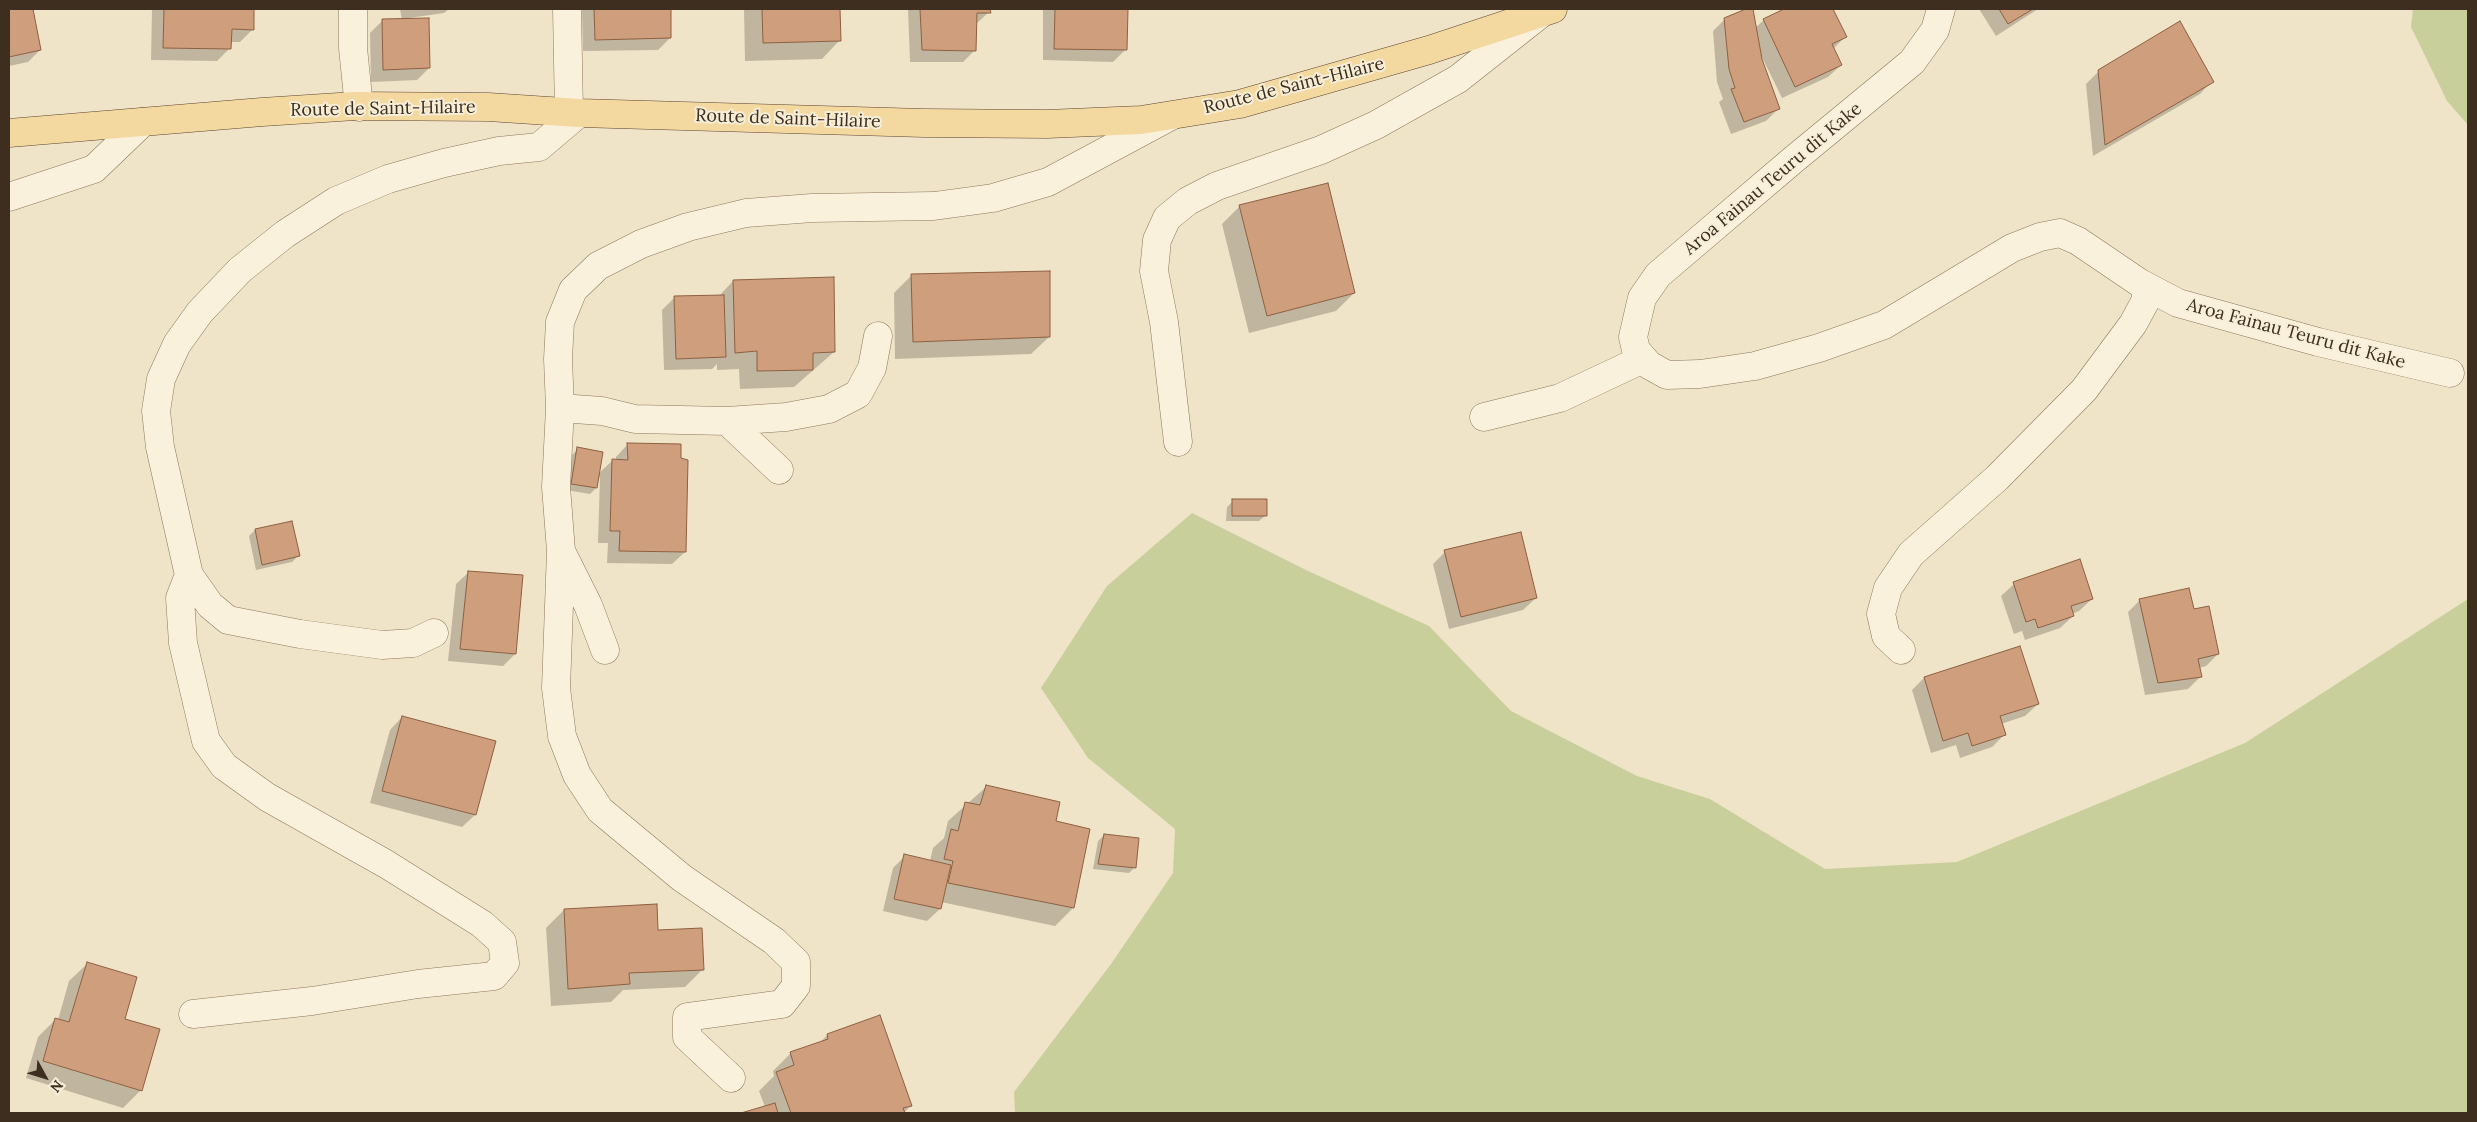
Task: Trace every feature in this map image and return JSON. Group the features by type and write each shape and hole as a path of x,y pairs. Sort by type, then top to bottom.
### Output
{"main road":[{"name":"Route de Saint-Hilaire","path":"9,133 359,106 488,107 574,113 1038,124 1141,120 1240,104 1333,79 1546,12"}],"street":[{"path":"353,9 359,106"},
{"path":"434,633 413,643 382,645 300,634 228,620 210,605 189,575 160,447 156,411 161,379 177,344 200,312 240,270 285,234 336,201 388,180 444,163 499,151 539,148 574,113 567,9"},
{"name":"Aroa Fainau Teuru dit Kake","path":"1940,9 1935,30 1912,62 1658,275 1642,298 1633,337 1636,350 1649,365 1667,375 1700,374 1755,366 1819,348 1884,324 2012,248 2040,237 2060,233 2078,241 2145,286 2178,303 2318,342 2450,373"},
{"path":"1178,442 1164,322 1154,271 1157,240 1167,218 1188,201 1217,186 1321,150 1376,125 1458,79 1546,12"},
{"path":"731,1078 688,1037 687,1017 782,1004 796,986 796,962 774,941 682,878 636,842 600,810 577,775 562,736 556,688 561,551 556,487 560,408 558,359 560,322 573,290 598,266 641,244 688,227 746,213 812,208 934,206 993,198 1048,182 1172,115"},
{"path":"9,197 94,169 143,122"},
{"path":"1901,650 1886,636 1882,614 1888,588 1911,554 1997,478 2084,390 2133,324 2146,300 2145,286"},
{"path":"560,408 602,412 635,419 727,421 786,417 829,409 858,394 872,368 878,336"},
{"path":"1484,417 1560,398 1644,359"},
{"path":"727,421 779,470"},
{"path":"561,551 588,605 605,650"},
{"path":"189,575 180,598 183,643 206,741 224,766 267,797 386,864 482,924 502,942 505,963 494,976 367,991 312,1001 193,1014"}],"green space":[{"path":"2413,9 2468,9 2468,125 2447,101 2411,27"},
{"path":"1192,513 1306,570 1429,626 1511,711 1637,776 1710,799 1825,869 1957,862 2245,743 2468,599 2468,1113 1015,1113 1014,1092 1111,964 1173,873 1175,829 1088,758 1041,688 1107,586"}],"building":[{"path":"9,9 33,9 41,50 9,57"},
{"path":"164,9 254,9 254,30 232,29 231,49 163,48"},
{"path":"594,9 671,9 671,38 595,40"},
{"path":"762,9 840,9 841,41 763,43"},
{"path":"920,9 990,9 991,13 977,13 976,51 922,50"},
{"path":"1055,9 1128,9 1127,50 1054,49"},
{"path":"1746,9 1753,9 1762,59 1780,109 1744,122 1731,89 1735,88 1729,69 1724,18"},
{"path":"1784,9 1833,9 1847,37 1832,44 1842,65 1795,87 1763,19"},
{"path":"1999,9 2033,9 2008,24"},
{"path":"429,18 430,68 383,70 382,19"},
{"path":"2180,21 2214,82 2105,145 2098,70"},
{"path":"1328,183 1355,293 1267,316 1239,205"},
{"path":"1050,271 1050,337 913,342 911,274"},
{"path":"834,277 835,352 813,353 813,370 757,371 757,351 735,353 733,280"},
{"path":"724,295 726,357 676,359 674,296"},
{"path":"627,443 681,444 681,458 688,460 686,552 619,551 620,531 610,531 612,459 628,460"},
{"path":"577,447 603,452 597,488 571,484"},
{"path":"1232,499 1267,499 1267,516 1232,516"},
{"path":"292,521 300,556 262,565 255,529"},
{"path":"1521,532 1537,598 1461,617 1444,550"},
{"path":"2080,559 2093,599 2071,606 2074,616 2038,628 2035,619 2026,622 2013,582"},
{"path":"468,571 523,575 516,654 460,649"},
{"path":"2189,588 2194,609 2209,606 2219,654 2198,659 2202,677 2158,683 2139,599"},
{"path":"2020,646 2039,704 2000,716 2006,735 1972,746 1968,733 1943,741 1924,677"},
{"path":"402,716 496,741 476,815 382,791"},
{"path":"986,785 1060,802 1056,821 1090,829 1074,908 948,883 953,861 944,859 951,829 958,831 965,802 980,805"},
{"path":"1104,834 1139,838 1136,868 1098,864"},
{"path":"904,854 951,865 941,909 894,899"},
{"path":"657,904 658,930 702,928 704,970 629,973 630,984 568,989 564,909"},
{"path":"87,962 137,977 125,1019 160,1029 142,1091 43,1061 55,1018 69,1022"},
{"path":"880,1015 912,1106 903,1108 905,1113 791,1113 776,1072 794,1065 790,1052 828,1039 827,1034"},
{"path":"775,1103 778,1113 741,1113"}]}
